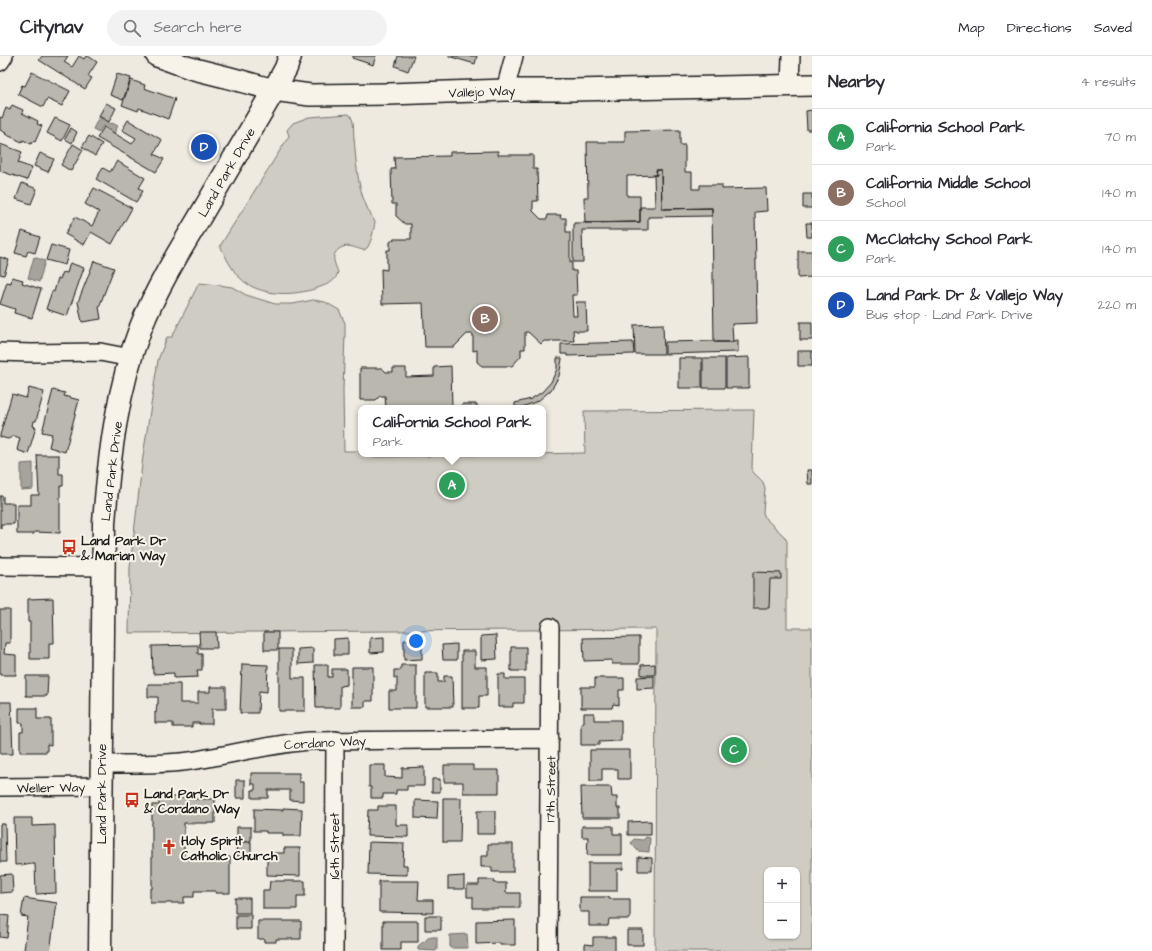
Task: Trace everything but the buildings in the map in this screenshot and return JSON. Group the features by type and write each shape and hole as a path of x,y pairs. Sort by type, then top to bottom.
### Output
{"main road":[{"name":"Land Park Drive","path":"100,951 104,523 112,445 120,403 131,358 154,299 176,256 274,90 286,68 290,56"}],"street":[{"path":"0,62 4,56"},
{"name":"Vallejo Way","path":"157,56 190,68 274,90 310,95 812,85"},
{"path":"505,90 514,56"},
{"path":"790,86 791,56"},
{"path":"0,352 100,352 131,358"},
{"path":"0,566 103,567"},
{"name":"17th Street","path":"548,951 550,627"},
{"name":"Cordano Way","path":"101,764 171,763 210,758 310,740 550,739"},
{"name":"16th Street","path":"334,951 335,740"},
{"name":"Weller Way","path":"0,787 101,786"}],"shaded area":[{"path":"349,114 353,122 356,164 359,181 363,197 375,222 368,247 364,250 347,246 339,249 334,257 338,272 336,278 323,286 312,290 284,294 266,292 249,285 235,273 220,246 289,136 287,130 293,123 309,117"},
{"path":"99,117 118,126 114,133 103,126 99,132 93,129"},
{"path":"34,257 45,261 39,282 28,278"},
{"path":"199,283 232,287 246,295 275,304 293,304 313,300 325,302 339,310 345,323 343,390 344,451 358,451 358,457 546,457 546,454 585,453 584,411 754,410 752,468 753,472 763,482 765,488 763,512 765,518 784,536 787,541 787,628 812,628 812,951 655,951 656,629 129,633 130,567 143,456 158,360 167,337 172,337"},
{"path":"33,463 33,489 21,490 21,464"},
{"path":"646,837 650,838 649,852 638,851 631,843 634,839 643,840"},
{"path":"467,934 468,948 450,948 450,935"},
{"path":"431,937 437,937 437,950 418,950 418,946"}],"place":[{"name":"Land Park Dr & Vallejo Way","path":"204,147"},
{"name":"California Middle School","path":"485,319"},
{"name":"California School Park","path":"452,485"},
{"name":"Land Park Dr & Marian Way","path":"69,547"},
{"name":"McClatchy School Park","path":"734,750"},
{"name":"Land Park Dr & Cordano Way","path":"132,800"},
{"name":"Holy Spirit Catholic Church","path":"169,847"}]}
